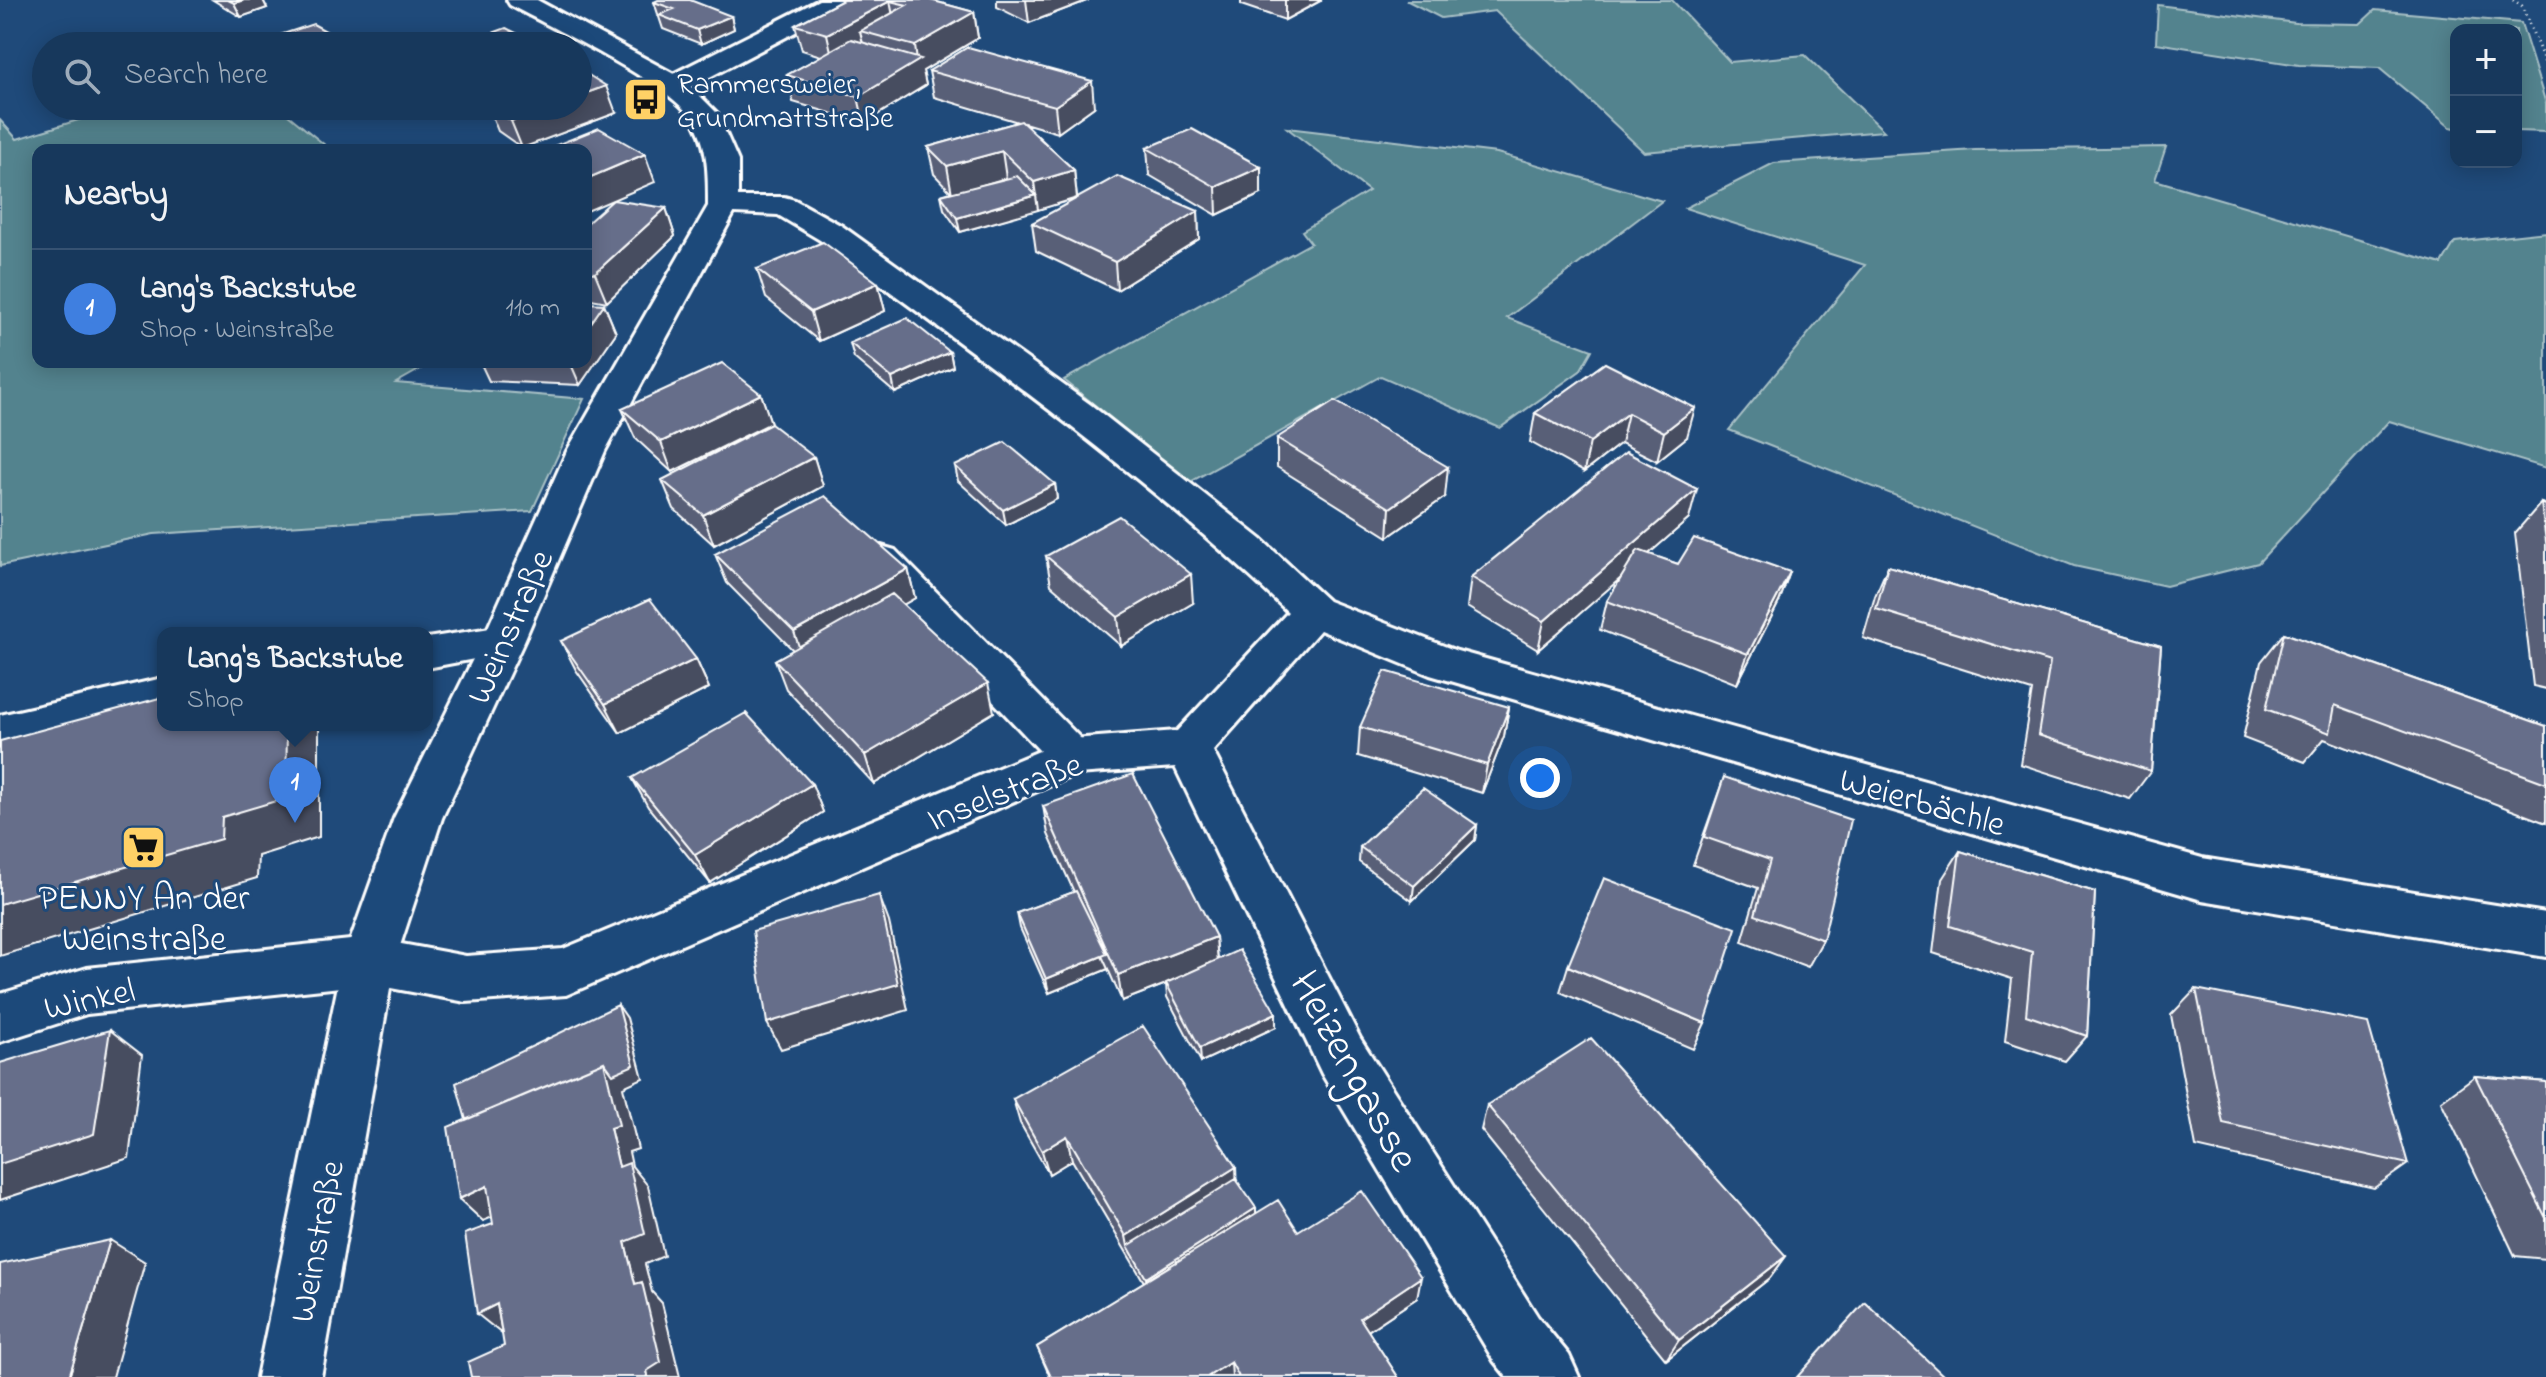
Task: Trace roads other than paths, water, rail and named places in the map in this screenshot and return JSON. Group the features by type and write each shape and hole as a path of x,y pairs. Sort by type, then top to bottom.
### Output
{"street":[{"name":"Weinstraße","path":"519,0 577,32"},
{"path":"673,85 838,0"},
{"name":"Weinstraße","path":"289,1377 369,961 418,818 503,641 586,451 723,206 723,161 703,113 673,85 592,40"},
{"path":"723,206 784,206 831,233 1078,413 1247,549 1313,611 1189,748"},
{"name":"Weierbächle","path":"1313,611 1445,664 2202,879 2546,935"},
{"name":"Inselstraße","path":"369,961 466,979 566,972 1072,757 1189,748"},
{"name":"Heizengasse","path":"1189,748 1341,1056 1516,1339 1547,1377"},
{"name":"Winkel","path":"0,1018 87,991 369,961"}],"lane":[{"path":"881,559 1072,757"},
{"path":"433,652 503,641"},
{"path":"0,731 157,695"}],"place":[{"name":"Rammersweier, Grundmattstraße","path":"646,100"},
{"name":"Lang's Backstube","path":"295,823"},
{"name":"PENNY An der Weinstraße","path":"144,847"}]}
